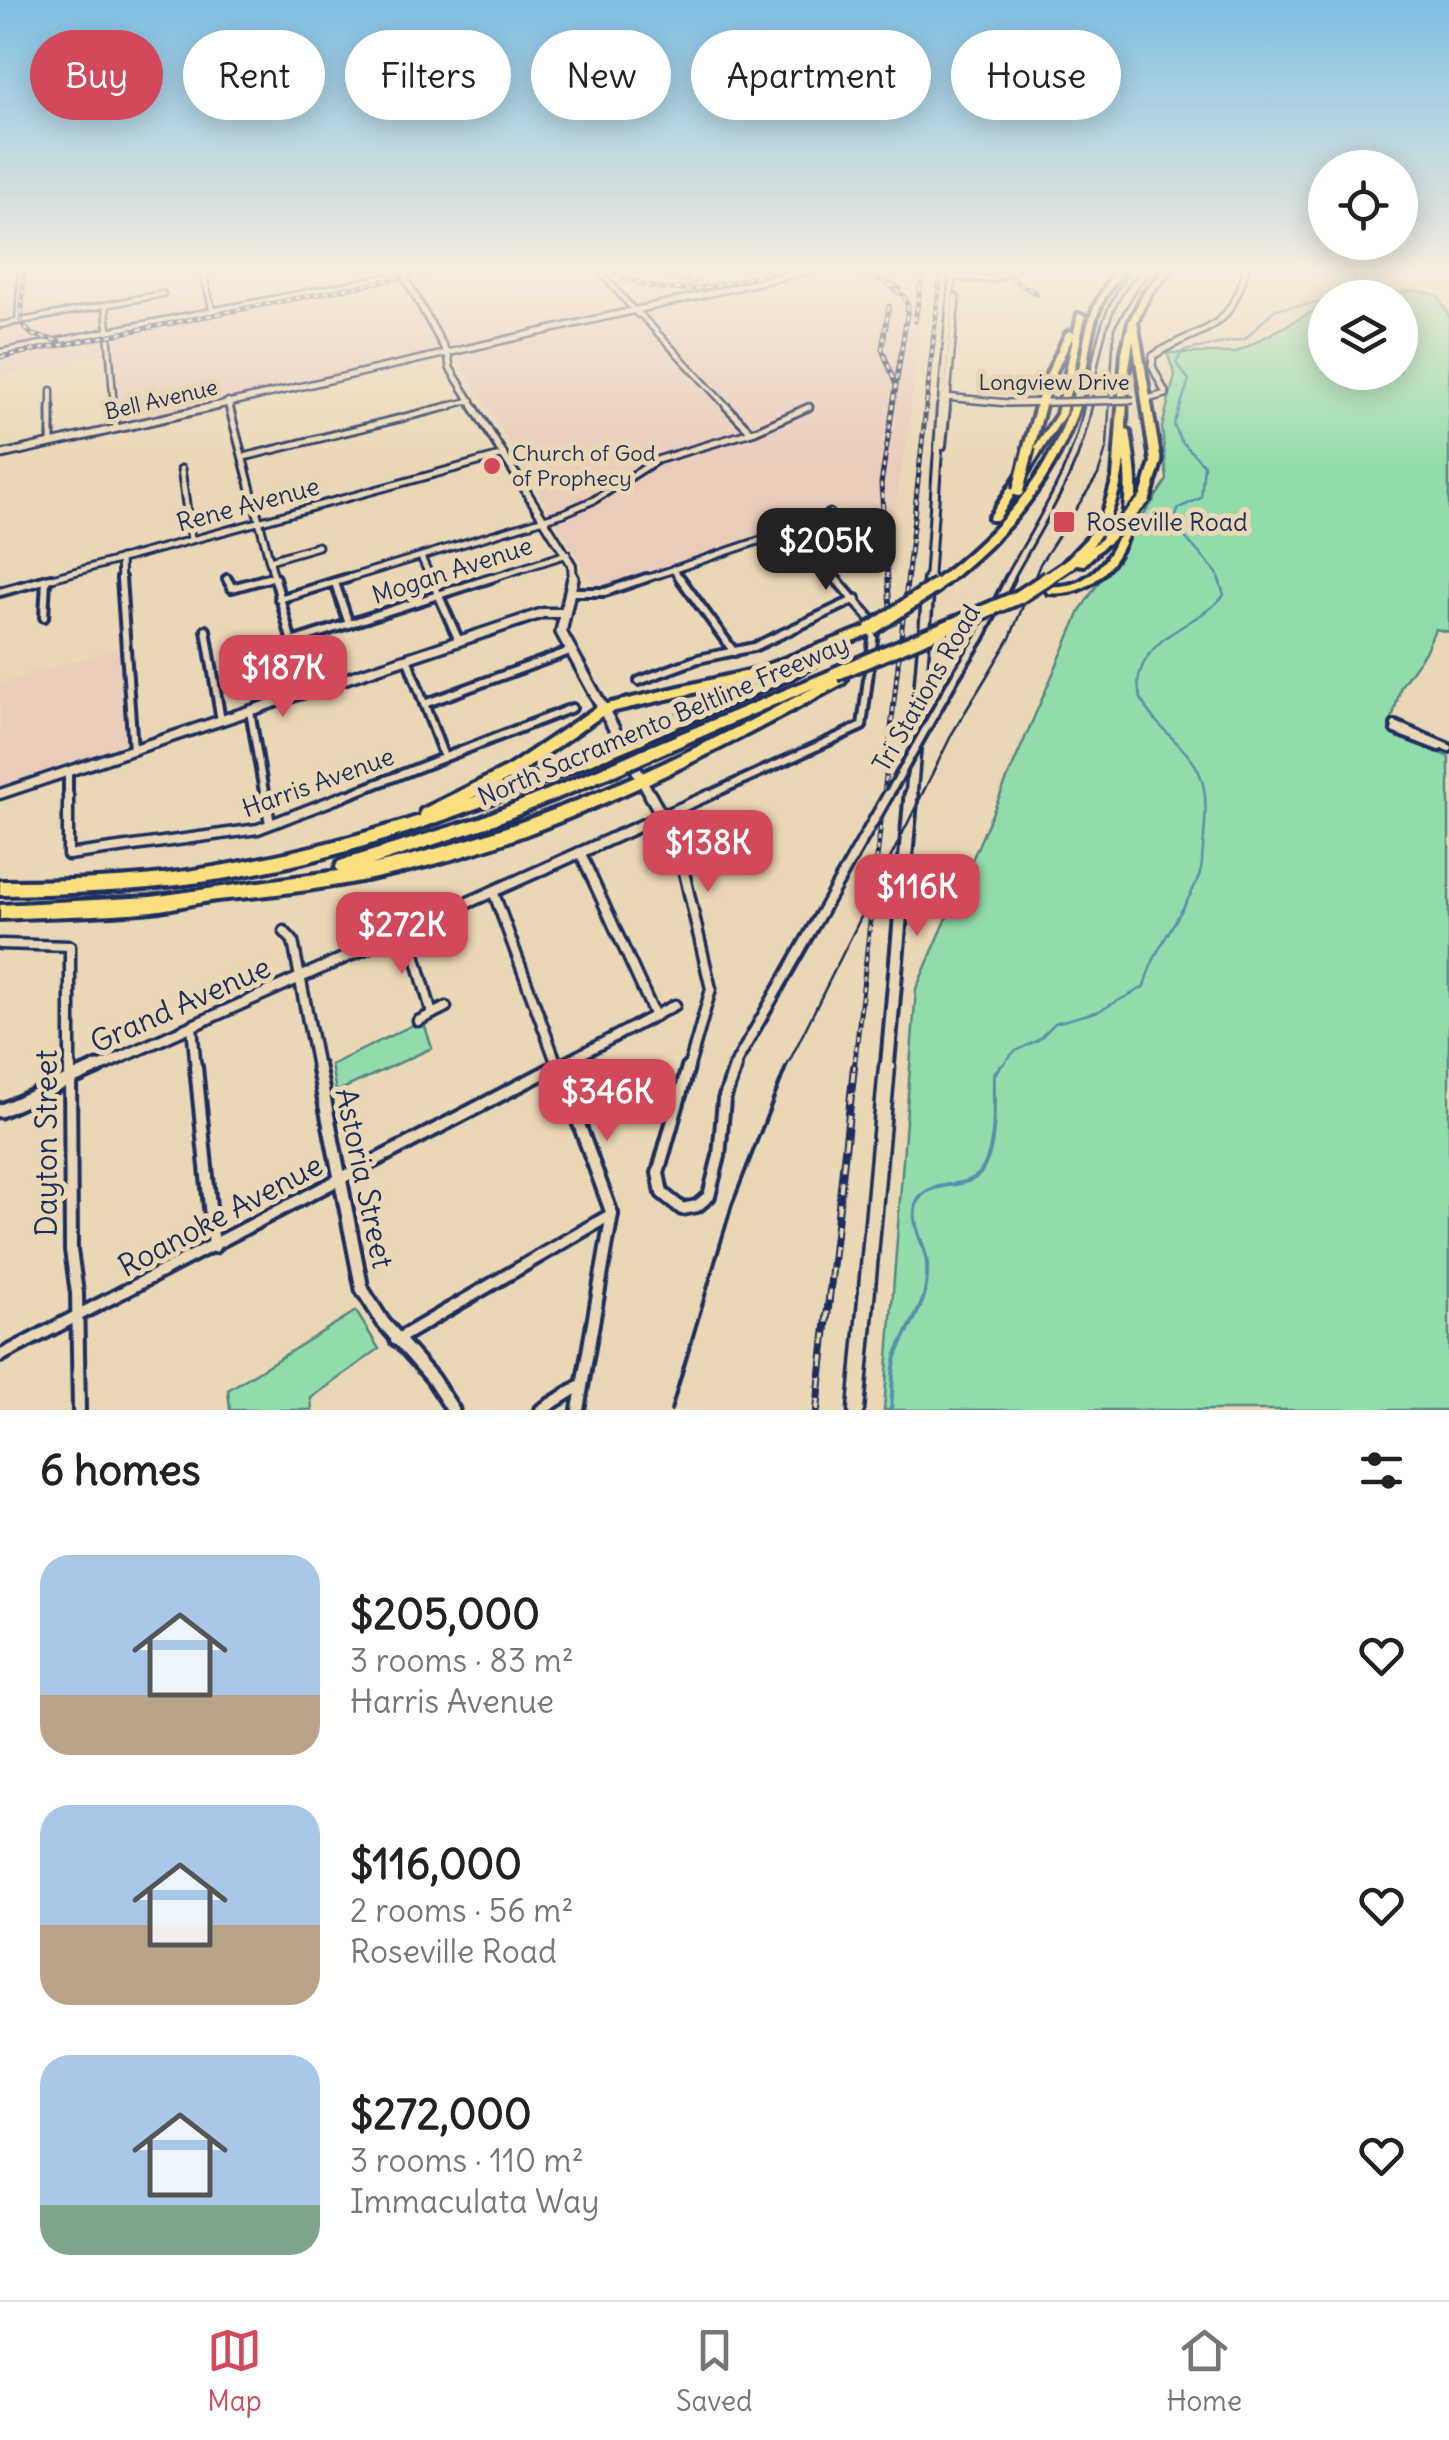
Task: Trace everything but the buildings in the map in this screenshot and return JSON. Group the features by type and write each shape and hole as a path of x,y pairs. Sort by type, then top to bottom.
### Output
{"highway":[{"path":"937,585 1004,519 1020,489 1040,403 1069,335"},
{"path":"994,518 1061,414 1076,335"},
{"name":"North Sacramento Beltline Freeway","path":"0,888 98,886 204,877 273,865 373,840 480,804 786,676 822,652 872,629 937,585 987,546 1023,506 1058,451 1069,425 1086,335"},
{"path":"1071,565 1098,531 1116,481 1127,335"},
{"path":"1071,565 1106,539 1145,499 1156,462 1135,335"},
{"path":"1052,590 1072,590 1086,584 1114,552 1128,523 1130,478 1125,418 1121,411"},
{"name":"North Sacramento Beltline Freeway","path":"0,912 151,904 229,892 350,866 418,846 837,677 878,654 1018,598 1071,565"},
{"path":"373,840 511,772 602,709 724,683 822,652"},
{"path":"229,892 376,869 493,840 642,780 837,677"}],"main road":[{"name":"Bell Avenue","path":"0,454 525,335"},
{"path":"856,1409 951,335"},
{"path":"447,352 445,356 574,569 561,632 642,780"},
{"name":"Longview Drive","path":"946,397 1040,403 1147,399"}],"street":[{"path":"0,352 93,335"},
{"path":"108,335 116,428"},
{"path":"437,335 447,352"},
{"path":"661,335 751,432"},
{"name":"Tri Stations Road","path":"662,816 684,872 710,988 658,1173 662,1192 682,1210 697,1206 710,1196 719,1156 724,1100 737,1061 955,678 986,631 1010,577 1068,471 1084,431 1099,335"},
{"name":"Longview Drive","path":"1147,399 1166,394 1152,366 1153,356 1200,335"},
{"path":"50,443 51,390"},
{"path":"244,457 472,400"},
{"path":"228,401 305,693"},
{"path":"280,599 545,519 594,500 657,460 751,432 809,406"},
{"name":"Rene Avenue","path":"0,592 506,455"},
{"path":"180,469 191,540"},
{"path":"572,592 602,593 792,530 830,513"},
{"path":"792,530 875,624 878,654"},
{"path":"270,560 318,546"},
{"name":"Mogan Avenue","path":"292,642 567,554"},
{"path":"421,556 459,641"},
{"path":"120,559 133,750"},
{"path":"674,569 734,652"},
{"path":"228,579 232,588 273,576"},
{"path":"44,617 46,580"},
{"path":"335,582 349,624"},
{"path":"639,681 686,663 734,652 856,599"},
{"path":"0,794 543,613 562,613"},
{"path":"206,630 221,721"},
{"path":"424,704 570,651"},
{"name":"Grand Avenue","path":"0,1111 862,726 878,654"},
{"path":"407,658 444,757"},
{"name":"Harris Avenue","path":"68,772 68,856 194,841 270,824 572,708"},
{"path":"250,711 270,824"},
{"path":"1399,728 1449,750"},
{"path":"642,780 662,816"},
{"path":"580,852 655,1016"},
{"path":"494,891 612,1214 578,1410"},
{"path":"408,929 432,1014"},
{"name":"Astoria Street","path":"284,932 293,941 362,1288 395,1340 436,1380 453,1410"},
{"name":"Dayton Street","path":"0,944 70,946 70,1250 78,1318 78,1410"},
{"name":"Roanoke Avenue","path":"0,1356 675,1005"},
{"path":"418,1020 446,1007"},
{"path":"192,1026 214,1247"},
{"path":"395,1340 612,1214"},
{"path":"541,1410 581,1386"}],"shaded area":[{"path":"0,335 919,335 908,433 889,540 881,538 850,511 839,509 597,589 451,347 120,423 114,353 0,376"},
{"path":"122,647 125,747 0,790 0,683"}],"green space":[{"path":"1269,335 1308,335 1308,390 1418,390 1418,335 1449,335 1449,632 1435,629 1425,652 1401,686 1389,731 1449,757 1449,1410 884,1410 916,989 1081,609 1167,480 1162,427 1175,375 1167,353 1235,353"},
{"path":"423,1020 432,1048 336,1092 331,1065"},
{"path":"356,1311 379,1349 311,1398 312,1410 230,1410 228,1390"}],"waterway":[{"path":"998,1070 1014,1052 1038,1040 1055,1023 1099,1011 1144,987 1199,875 1205,817 1203,782 1190,758 1152,717 1138,687 1141,670 1152,651 1224,595 1217,573 1173,524 1179,508 1201,498 1204,465 1181,441 1174,425 1189,380 1176,363 1183,351 1245,339 1249,335"},
{"path":"891,1410 896,1356 923,1300 927,1278 926,1257 915,1220 916,1205 928,1191 966,1182 981,1172 990,1150 994,1074 1000,1067"}],"tram line":[{"path":"785,1070 953,732 1010,638 1040,564 1098,475 1107,446 1114,335"},
{"path":"671,1410 732,1205 786,1067"}],"railway":[{"path":"32,335 59,341"},
{"path":"1,357 113,335"},
{"path":"884,335 882,349 895,383"},
{"path":"891,622 881,484 904,335"},
{"path":"854,1070 934,335"},
{"path":"817,1410 854,1067"}],"place":[{"name":"Church of God of Prophecy","path":"492,466"},
{"name":"Roseville Road","path":"1064,522"}]}
